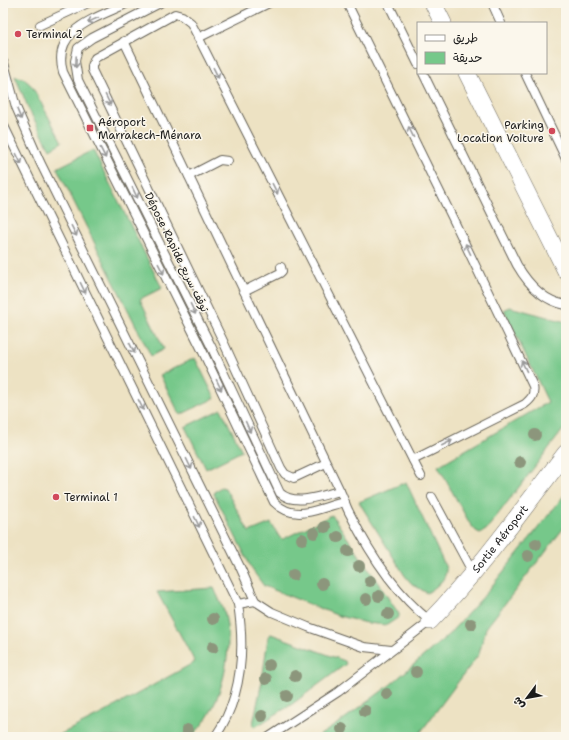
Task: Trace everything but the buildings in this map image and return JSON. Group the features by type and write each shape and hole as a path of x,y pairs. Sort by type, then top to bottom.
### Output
{"street":[{"path":"433,3 442,22"},
{"path":"468,74 566,270"},
{"name":"Sortie Aéroport","path":"430,621 473,574 566,453"}],"lane":[{"path":"40,25 88,3"},
{"path":"128,3 84,24 70,34 61,49 60,61 63,72 202,350 274,502 280,508 296,514 345,502"},
{"name":"Dépose Rapide توقف سريع","path":"160,3 92,38 78,48 75,61 78,80 211,346 280,493 286,498 302,500 340,492"},
{"path":"198,38 269,3"},
{"path":"347,3 506,328 533,386 534,392 530,400 525,404 412,460"},
{"path":"388,3 417,62"},
{"path":"492,3 502,22"},
{"path":"326,463 294,478 285,474 281,468 219,334 92,70 95,58 175,14 182,16 191,23 421,476"},
{"path":"124,41 349,513 373,556 398,590 416,610 430,621 338,692 269,737"},
{"path":"4,63 16,107 40,162 149,381 241,569 255,601 272,612 364,647 391,650"},
{"path":"423,74 524,277 548,299 566,305"},
{"path":"525,74 566,159"},
{"path":"3,124 238,604 241,627 239,676 227,717 215,737"},
{"path":"189,176 220,160 228,162"},
{"path":"244,291 280,273 282,271 281,267"},
{"path":"432,497 473,574"},
{"path":"238,604 255,601"}],"green space":[{"path":"15,76 23,78 32,86 62,142 50,149 30,112"},
{"path":"93,150 162,288 140,299 164,349 151,356 57,168"},
{"path":"510,307 566,322 566,426 486,530 480,533 470,524 438,466 548,402 504,310"},
{"path":"195,358 215,398 180,415 160,375"},
{"path":"221,409 242,451 206,469 185,427"},
{"path":"406,482 446,568 443,580 427,593 412,584 405,576 359,502"},
{"path":"221,487 225,488 249,532 271,523 280,538 283,539 332,515 399,614 399,617 387,625 366,623 339,616 264,586 253,571 214,494 215,491"},
{"path":"566,493 566,525 486,628 479,654 417,737 317,737 390,685 448,635 483,597"},
{"path":"214,588 224,611 227,623 228,649 224,676 216,701 210,713 206,720 191,737 55,737 101,714 195,662 157,592"},
{"path":"271,634 345,661 346,664 291,705 255,727 253,724 262,681 268,637"}],"place":[{"name":"Terminal 2","path":"18,34"},
{"name":"Aéroport Marrakech-Ménara","path":"90,128"},
{"name":"Parking Location Voiture","path":"552,131"},
{"name":"Terminal 1","path":"56,497"}]}
